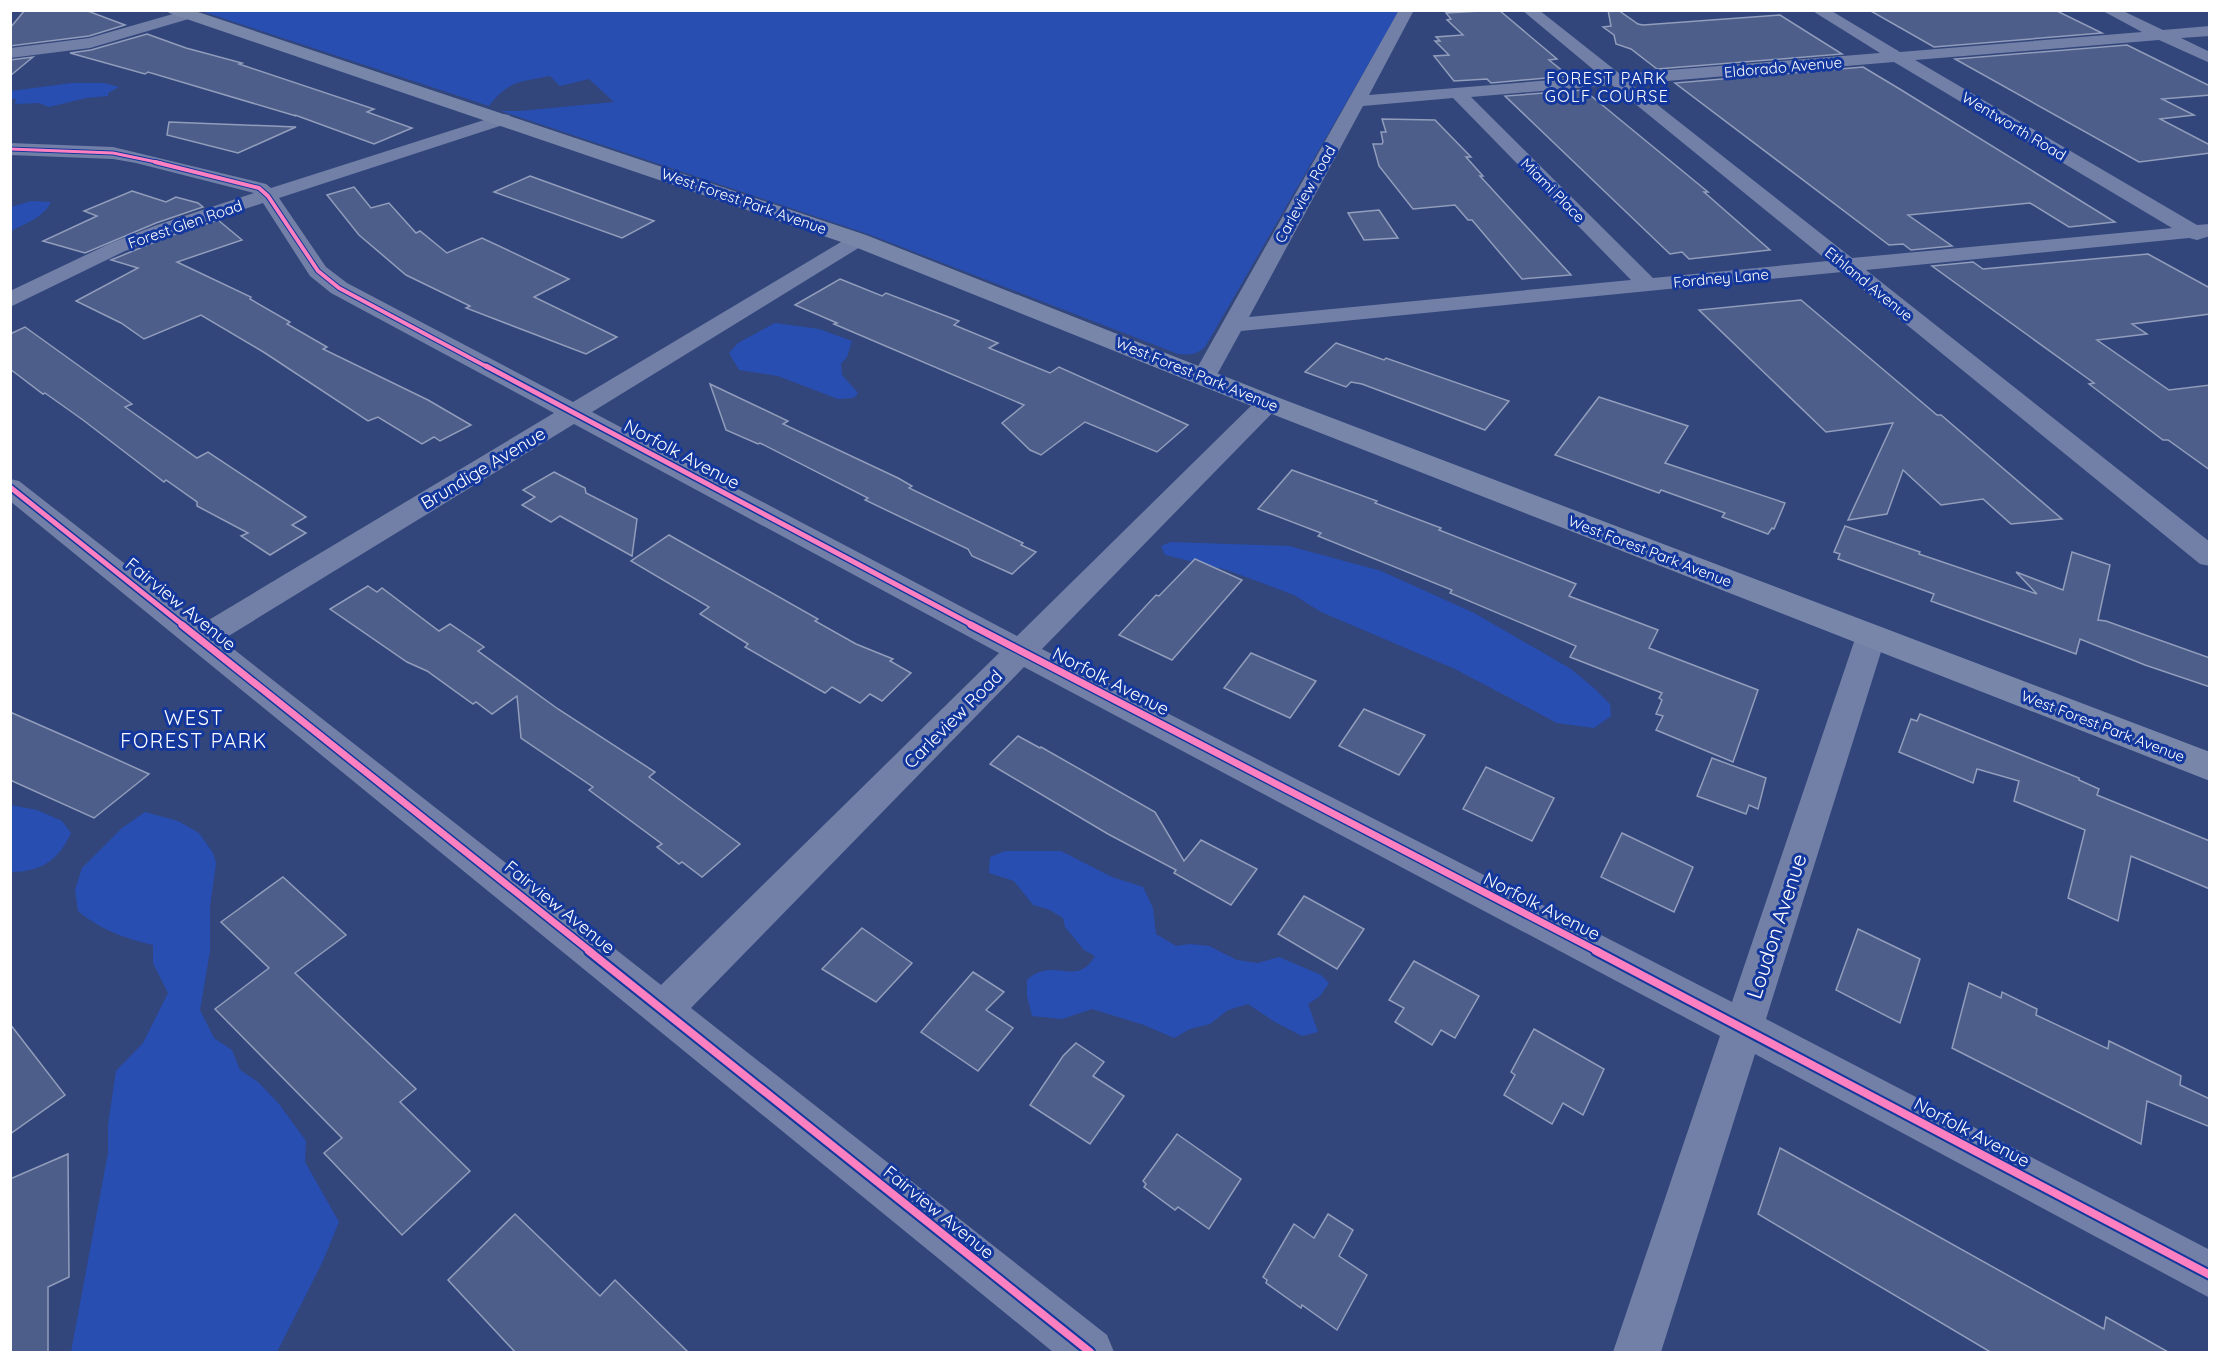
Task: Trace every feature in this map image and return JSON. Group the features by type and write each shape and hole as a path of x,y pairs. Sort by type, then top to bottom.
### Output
{"main road":[{"name":"West Forest Park Avenue","path":"181,13 503,119 858,240 1268,403 2210,767"}],"street":[{"name":"Carleview Road","path":"1204,377 1407,10"},
{"name":"Ethland Avenue","path":"1529,10 2210,557"},
{"name":"Wentworth Road","path":"1818,10 2204,235"},
{"path":"2108,10 2210,58"},
{"path":"10,53 90,43 181,13"},
{"name":"Eldorado Avenue","path":"1357,101 2210,31"},
{"name":"Miami Place","path":"1458,94 1648,285"},
{"name":"Forest Glen Road","path":"10,300 142,237 503,119"},
{"path":"10,149 114,153 137,157 259,189 268,196"},
{"name":"Norfolk Avenue","path":"268,196 326,280 1020,651 1742,1026 2210,1275"},
{"name":"Fordney Lane","path":"1233,324 1846,266 2204,235"},
{"name":"Brundige Avenue","path":"201,639 858,240"},
{"name":"Carleview Road","path":"664,1009 1268,403"},
{"name":"Fairview Avenue","path":"15,497 201,639 1090,1353"},
{"name":"Loudon Avenue","path":"1637,1353 1871,636"}],"shaded area":[{"path":"201,11 1399,11 1205,347 1195,353 1178,354 868,234 501,111 614,102 589,79 560,86 550,76 523,81 503,91 489,106"},
{"path":"72,83 104,83 119,87 108,93 108,96 86,98 49,107 39,103 15,104 16,99 11,99 11,91"},
{"path":"31,201 51,202 39,216 11,231 11,207"},
{"path":"775,323 819,329 852,341 847,357 841,364 842,375 858,393 854,398 838,399 778,376 739,370 729,353 738,343"},
{"path":"1171,542 1289,546 1381,571 1474,613 1571,669 1610,704 1611,716 1594,728 1557,723 1455,669 1321,612 1294,595 1227,570 1165,555 1161,546"},
{"path":"10,805 37,810 62,821 71,833 54,858 31,870 11,872"},
{"path":"145,812 178,821 199,833 213,853 216,863 210,907 210,951 200,1010 214,1038 232,1050 240,1070 258,1082 279,1104 306,1141 305,1162 339,1222 322,1263 277,1352 71,1352 108,1153 108,1125 116,1071 143,1043 168,993 153,963 153,945 113,932 87,918 78,911 75,890 82,868 122,828"},
{"path":"1005,851 1061,851 1112,877 1143,887 1153,908 1156,934 1176,946 1190,944 1209,946 1237,960 1258,963 1279,957 1321,975 1329,983 1320,996 1308,1004 1318,1032 1302,1036 1248,1004 1228,1010 1210,1024 1190,1029 1174,1038 1144,1025 1092,1009 1062,1019 1032,1016 1027,996 1027,980 1046,970 1072,972 1080,970 1088,965 1095,956 1084,950 1065,927 1063,918 1050,910 1033,905 1014,881 989,873 990,857"}],"building":[{"path":"25,10 85,10 125,25 89,36 10,46 10,28"},
{"path":"1499,10 1557,59 1549,60 1569,76 1491,83 1487,79 1454,81 1434,56 1449,55 1435,41 1440,41 1436,37 1463,35 1447,20 1451,19 1446,13"},
{"path":"1608,10 1618,10 1643,25 1780,15 1842,54 1657,69 1631,49 1616,44 1614,35 1603,27 1611,26"},
{"path":"1869,10 2055,10 2102,33 1934,47"},
{"path":"147,34 186,48 242,63 239,64 374,109 367,112 412,128 374,144 295,115 148,72 145,74 70,53 91,50"},
{"path":"2127,45 2210,86 2210,95 2162,99 2194,115 2160,119 2210,145 2210,153 2139,162 1955,59"},
{"path":"33,57 10,76 10,60"},
{"path":"1863,67 2115,222 2069,227 2030,203 1908,215 1952,246 1911,250 1903,244 1889,245 1675,83"},
{"path":"1584,90 1708,192 1704,192 1770,250 1689,259 1682,252 1670,254 1505,96"},
{"path":"1382,119 1435,120 1471,157 1466,157 1483,176 1480,176 1571,275 1522,279 1472,220 1468,220 1455,205 1413,209 1379,166 1373,144 1383,142 1381,132 1386,132"},
{"path":"169,122 296,127 238,153 167,135"},
{"path":"530,176 654,221 622,238 494,192"},
{"path":"354,187 371,208 389,203 416,233 420,231 447,253 482,238 569,279 534,297 617,337 586,354 466,308 470,306 406,275 359,235 327,195"},
{"path":"132,191 166,202 176,197 198,203 203,207 156,223 85,253 43,241 97,216 84,211"},
{"path":"1379,210 1398,238 1364,240 1348,213"},
{"path":"218,220 242,240 177,262 251,297 250,299 290,322 287,324 327,347 323,349 428,400 471,425 440,441 434,437 422,444 378,417 368,421 265,353 201,315 144,339 121,323 76,301 138,268 111,260 172,235"},
{"path":"2148,254 2210,288 2210,314 2132,324 2147,334 2097,340 2169,390 2210,385 2210,470 2168,440 2163,440 2089,384 2094,383 1932,266 1973,262 1983,269"},
{"path":"840,279 882,296 886,293 959,321 954,325 998,343 989,348 1050,373 1059,367 1188,425 1157,452 1085,422 1041,455 1030,450 1002,423 1024,405 834,324 837,323 795,305"},
{"path":"1801,300 1937,415 1941,415 2062,519 2011,524 1983,499 1941,505 1903,470 1887,514 1848,520 1893,423 1826,432 1699,310"},
{"path":"25,327 132,404 125,407 197,458 208,452 306,517 292,525 306,533 270,555 241,536 248,533 197,506 197,502 166,480 164,482 83,420 45,393 43,394 10,369 10,334"},
{"path":"1336,343 1509,401 1485,430 1362,384 1351,382 1346,387 1305,372"},
{"path":"710,384 788,421 783,424 898,478 912,486 909,488 1023,543 1021,545 1036,552 1012,574 972,556 968,549 865,500 868,498 760,443 726,430"},
{"path":"1599,397 1688,426 1665,463 1785,503 1774,529 1772,528 1768,534 1722,517 1725,513 1661,490 1659,493 1555,455"},
{"path":"1292,470 1377,501 1375,503 1441,528 1439,530 1576,584 1569,596 1658,630 1649,648 1758,690 1733,762 1656,730 1663,716 1656,714 1662,700 1659,698 1662,693 1570,657 1576,646 1450,593 1452,590 1318,536 1321,533 1258,509"},
{"path":"554,472 585,488 586,493 637,519 632,556 560,516 551,522 522,505 535,497 523,490"},
{"path":"1845,526 2037,594 2016,572 2063,590 2072,552 2110,565 2098,620 2210,658 2210,687 2145,665 2080,639 2076,654 1931,601 1934,594 1838,559 1840,554 1834,552"},
{"path":"669,535 818,619 815,621 856,644 893,659 890,661 911,673 882,701 870,694 860,703 832,687 825,693 745,647 748,644 700,614 709,607 631,561"},
{"path":"1195,559 1242,580 1172,660 1119,635 1156,595 1159,596"},
{"path":"368,586 377,592 382,588 439,631 450,624 484,647 478,651 558,709 655,772 649,777 740,844 702,877 682,862 679,864 657,847 662,844 589,790 593,787 521,738 517,696 492,714 476,702 473,704 427,671 407,662 330,609"},
{"path":"1251,653 1316,681 1290,718 1224,688"},
{"path":"1364,709 1425,735 1399,775 1339,746"},
{"path":"10,712 149,774 94,818 10,780"},
{"path":"1920,714 2079,778 2099,789 2097,795 2210,841 2210,889 2131,856 2118,921 2068,898 2085,830 2014,801 2019,781 1977,769 1973,783 1899,752 1911,719 1917,721"},
{"path":"1018,736 1155,812 1184,861 1201,840 1257,869 1231,905 1174,873 1176,870 1108,834 990,764"},
{"path":"1712,758 1766,778 1758,809 1749,805 1746,814 1697,796"},
{"path":"1486,767 1554,798 1532,841 1463,809"},
{"path":"1622,833 1693,867 1674,912 1601,877"},
{"path":"283,877 346,935 295,973 416,1089 400,1102 470,1171 402,1235 324,1153 342,1138 215,1009 269,968 221,922"},
{"path":"1304,896 1364,929 1337,969 1278,934"},
{"path":"862,928 912,963 876,1002 822,969"},
{"path":"1858,929 1920,959 1900,1023 1836,990"},
{"path":"1414,961 1479,996 1455,1038 1441,1030 1432,1045 1395,1022 1404,1008 1389,1000"},
{"path":"973,972 1004,992 986,1010 1013,1028 978,1071 921,1032"},
{"path":"1969,983 2001,998 2002,992 2037,1009 2036,1015 2108,1049 2109,1041 2181,1076 2180,1085 2210,1099 2210,1127 2147,1101 2141,1144 1952,1048"},
{"path":"10,1024 65,1095 10,1134"},
{"path":"1534,1029 1604,1069 1583,1115 1563,1103 1552,1124 1504,1095 1515,1075 1511,1072"},
{"path":"1076,1043 1104,1062 1093,1076 1124,1096 1090,1144 1030,1105 1063,1056"},
{"path":"1177,1134 1241,1179 1209,1229 1178,1207 1175,1210 1144,1187 1146,1184 1143,1181"},
{"path":"1780,1148 2104,1329 2106,1317 2170,1353 1992,1353 1758,1214"},
{"path":"68,1154 69,1277 48,1287 48,1353 10,1353 10,1179"},
{"path":"515,1214 600,1296 615,1280 689,1353 516,1353 448,1280"},
{"path":"1328,1214 1353,1230 1339,1256 1367,1275 1337,1330 1266,1283 1267,1280 1263,1277 1294,1224 1314,1238"}],"cycle path":[{"path":"10,149 113,153 259,188 268,196 318,271 339,288 1020,651 1742,1027 2210,1275"},
{"path":"10,487 1090,1352"}],"district":[{"name":"FOREST PARK GOLF COURSE","path":"1607,87"},
{"name":"WEST FOREST PARK","path":"194,728"}]}
